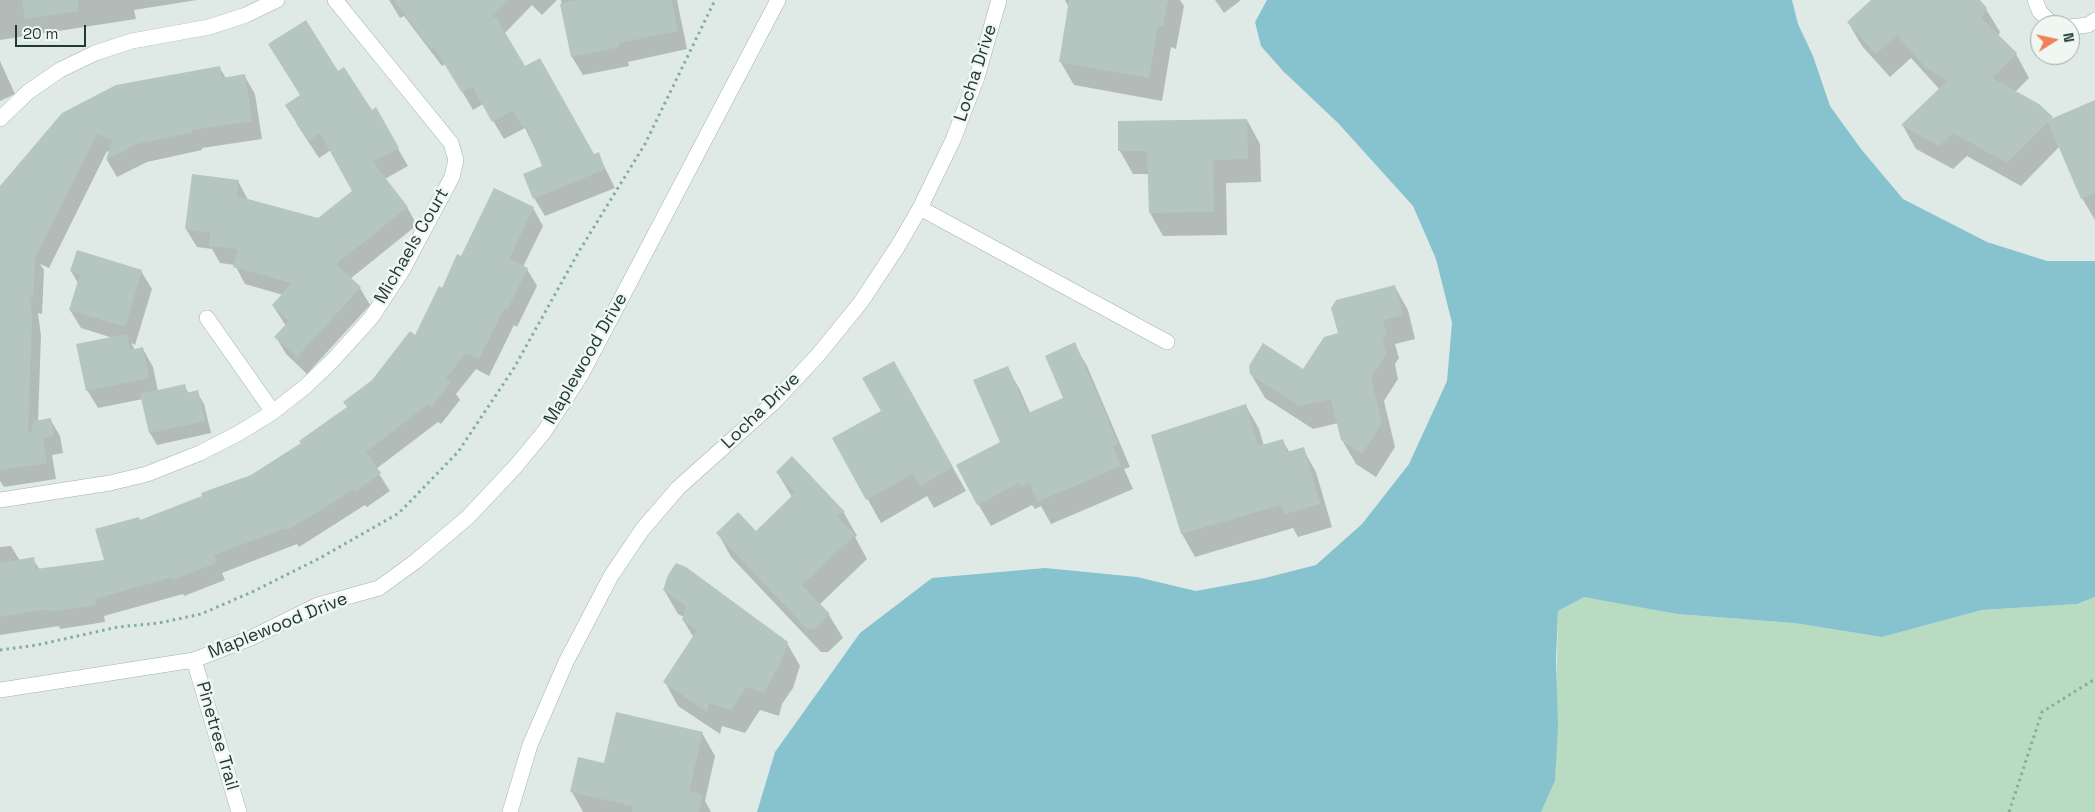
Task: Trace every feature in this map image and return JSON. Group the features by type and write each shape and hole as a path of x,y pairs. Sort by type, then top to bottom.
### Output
{"street":[{"path":"0,119 28,92 60,70 95,53 132,41 209,28 246,15 277,0"},
{"name":"Michaels Court","path":"0,500 110,483 147,474 200,454 273,412 306,386 333,360 371,318 402,271 452,177 456,160 451,143 335,0"},
{"name":"Maplewood Drive","path":"0,690 194,660 251,638 318,605 379,588 416,561 468,517 515,467 544,432 593,355 778,0"},
{"name":"Locha Drive","path":"510,812 530,745 566,662 610,576 642,530 678,488 772,404 818,355 861,302 898,246 920,208 956,131 977,77 999,0"},
{"path":"2034,0 2043,15"},
{"path":"2080,26 2088,25 2095,20"},
{"path":"920,208 1167,342"},
{"path":"207,318 273,412"},
{"name":"Pinetree Trail","path":"194,660 240,812"}],"path":[{"path":"0,650 37,645 118,627 159,623 201,614 252,592 320,558 399,512 458,452 514,368 578,253 645,144 715,0"},
{"path":"2009,812 2042,712 2095,679"}],"green space":[{"path":"1584,596 1677,614 1794,623 1882,637 1982,610 2077,604 2095,597 2095,812 1541,812 1555,781 1558,611"}],"water":[{"path":"1267,0 1792,0 1798,24 1813,56 1830,106 1861,149 1903,199 1987,242 2047,261 2095,261 2095,597 2077,604 1982,610 1882,637 1794,623 1677,614 1584,597 1558,611 1556,659 1558,727 1555,781 1541,812 757,812 775,752 860,633 932,578 1045,568 1137,577 1196,591 1261,579 1316,565 1362,524 1409,464 1447,381 1452,323 1436,259 1413,206 1338,123 1283,71 1261,46 1255,22"}],"building":[{"path":"22,0 78,0 79,11 25,19"},
{"path":"394,0 509,0 491,18 496,17 525,66 540,58 594,154 599,152 605,169 533,199 523,174 542,166 526,126 523,128 513,110 492,122 472,86 462,93 434,47 431,49"},
{"path":"579,0 671,0 678,31 619,43 619,47 571,57 560,4"},
{"path":"1069,0 1168,0 1163,26 1158,25 1149,78 1059,62"},
{"path":"1871,0 1980,0 1987,8 1981,18 2017,53 1992,78 2039,104 2053,117 2051,119 2095,100 2095,193 2081,199 2048,122 2007,163 1953,133 1939,146 1901,125 1947,81 1926,68 1897,35 1876,54 1847,22"},
{"path":"306,20 338,71 344,67 372,110 376,107 399,148 373,162 408,207 336,264 361,287 297,357 274,337 289,321 272,305 292,283 233,267 238,249 209,246 210,233 185,229 192,174 239,180 237,196 318,218 352,191 320,133 308,141 285,105 300,95 268,44"},
{"path":"220,66 222,78 245,74 252,121 192,130 193,132 137,144 106,160 112,140 97,134 35,258 33,298 30,297 32,318 28,431 31,432 34,421 51,418 54,436 43,438 47,463 0,470 0,186 62,113 116,85"},
{"path":"1247,119 1248,159 1213,160 1214,212 1149,213 1147,151 1118,151 1118,121"},
{"path":"494,188 534,207 509,259 528,268 507,310 504,309 479,359 466,353 446,378 451,382 431,408 427,405 366,452 381,473 356,491 354,489 288,530 286,528 214,555 216,563 173,580 172,577 95,599 96,605 49,612 49,609 0,617 0,563 34,557 36,569 104,560 95,529 139,517 140,520 202,496 201,493 251,475 301,443 299,441 347,407 343,402 372,380 410,331 415,335 439,286 442,288 457,254 461,256"},
{"path":"77,250 142,270 125,327 69,310 80,274 70,271"},
{"path":"1395,285 1403,315 1383,320 1387,334 1382,340 1386,354 1371,377 1382,423 1362,454 1341,440 1331,399 1299,406 1250,374 1249,366 1263,343 1303,369 1324,337 1338,333 1331,308 1336,300"},
{"path":"127,334 130,350 143,347 149,378 86,391 76,344"},
{"path":"1075,342 1118,444 1113,446 1121,466 1037,502 1030,483 1021,487 1019,483 977,505 956,465 1000,442 973,380 1008,366 1028,413 1063,398 1045,356"},
{"path":"894,361 953,467 920,486 913,474 866,500 832,438 881,411 862,378"},
{"path":"185,384 187,393 198,390 205,421 149,433 140,394"},
{"path":"1246,404 1258,446 1283,439 1287,452 1304,447 1320,504 1284,514 1281,505 1181,534 1151,435"},
{"path":"792,456 845,512 837,516 855,535 802,585 830,614 814,629 807,629 716,533 738,512 756,531 795,493 776,472"},
{"path":"676,563 686,567 788,642 780,664 765,693 746,687 731,710 709,703 707,712 663,682 697,630 682,620 686,606 663,590 668,575"},
{"path":"616,712 703,732 689,791 703,795 699,812 632,812 633,806 570,792 578,757 604,763"}]}
